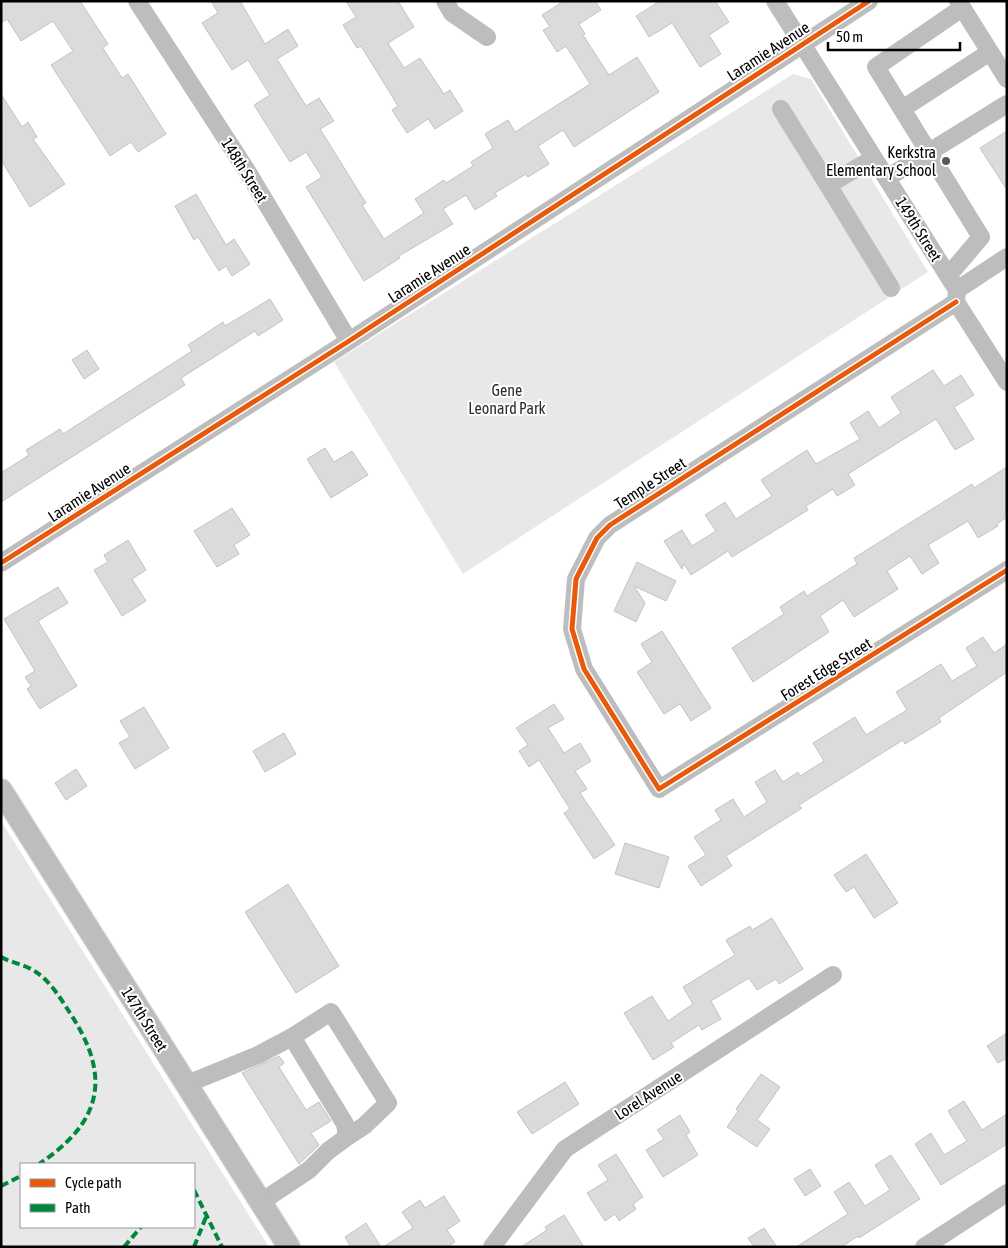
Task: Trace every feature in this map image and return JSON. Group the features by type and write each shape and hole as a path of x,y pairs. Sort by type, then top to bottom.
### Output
{"main road":[{"name":"147th Street","path":"1,790 289,1247"}],"street":[{"name":"148th Street","path":"137,1 246,171 348,341"},
{"path":"445,1 452,13 487,37"},
{"name":"149th Street","path":"776,1 887,178 1007,382"},
{"name":"Laramie Avenue","path":"1,563 348,341 869,1"},
{"path":"954,289 981,237 876,67 960,5 1007,79"},
{"path":"902,109 990,52"},
{"path":"887,178 1007,104"},
{"path":"781,110 891,288"},
{"path":"828,185 874,158"},
{"name":"Temple Street","path":"659,789 584,669 577,652 572,629 576,579 597,538 610,525 628,512 954,289 1007,256"},
{"name":"Forest Edge Street","path":"659,789 1007,570"},
{"name":"Lorel Avenue","path":"492,1247 565,1149 833,975"},
{"path":"187,1084 258,1055 292,1037 331,1012 388,1103 364,1126 328,1151 310,1170 261,1202"},
{"path":"292,1037 344,1124 346,1137"},
{"path":"924,1247 1007,1193"}],"green space":[{"name":"Gene Leonard Park","path":"793,74 811,79 928,272 463,574 334,362"},
{"path":"1,821 269,1247 1,1247"}],"building":[{"path":"1,1 80,1 108,44 103,48 122,78 128,74 166,134 138,152 131,142 110,156 51,65 73,51 53,21 21,41 7,19 1,23"},
{"path":"211,1 240,1 265,44 288,29 298,46 277,59 306,106 319,98 334,121 320,129 366,203 362,205 384,239 424,213 415,199 444,180 446,183 473,166 471,162 493,148 485,134 508,120 515,132 590,84 566,46 557,52 543,30 550,27 542,15 564,1 595,1 601,10 579,24 585,34 583,35 609,75 637,57 659,92 574,147 563,130 538,146 549,164 528,177 526,174 495,193 497,196 475,210 466,195 443,209 453,224 399,256 400,258 364,281 306,187 322,177 306,152 290,162 254,105 270,95 248,60 232,70 202,23 218,13"},
{"path":"346,1 398,1 414,27 388,43 404,68 420,58 444,94 450,90 463,111 435,129 428,119 407,133 392,110 398,106 361,46 357,48 343,25 356,17"},
{"path":"660,1 715,1 729,22 709,35 721,54 700,67 672,23 649,37 636,16"},
{"path":"1,94 22,127 28,122 37,137 33,139 65,184 30,207 1,160"},
{"path":"1007,131 1007,190 980,148"},
{"path":"196,194 226,245 234,239 250,264 232,276 226,266 219,271 198,237 194,240 175,206"},
{"path":"270,299 283,320 258,336 255,331 181,378 185,385 1,502 1,473 29,455 26,450 60,429 63,434 192,351 188,345 223,322 225,326"},
{"path":"87,350 99,369 84,379 72,360"},
{"path":"933,370 944,386 961,375 974,395 954,407 974,439 955,450 936,419 848,474 855,485 837,496 833,489 806,506 808,510 732,557 728,551 691,575 684,564 682,569 664,541 682,530 692,546 716,531 705,515 725,502 736,519 772,496 761,480 807,450 816,464 860,439 850,423 868,411 879,428 901,413 891,397"},
{"path":"325,448 334,462 352,451 368,475 331,498 307,459"},
{"path":"1007,467 1007,517 997,524 998,526 978,538 968,521 928,545 939,563 922,574 910,556 887,571 898,589 854,617 843,600 820,616 829,632 753,682 732,648 784,614 780,607 804,591 807,596 857,564 854,558 972,484 974,488"},
{"path":"232,508 250,535 234,545 239,554 217,567 194,531"},
{"path":"128,540 146,570 132,579 146,601 122,616 94,570 108,562 104,555"},
{"path":"637,562 676,581 666,601 634,586 645,603 636,622 614,611"},
{"path":"58,587 68,603 38,621 77,686 40,709 27,689 31,686 25,677 35,671 4,619"},
{"path":"662,631 711,708 691,721 680,704 664,714 637,672 652,662 641,644"},
{"path":"983,637 994,653 1007,644 1007,672 939,718 941,722 905,744 903,740 799,805 802,808 726,856 732,866 701,886 688,866 706,855 694,837 721,820 715,810 733,799 744,817 767,802 755,782 775,770 783,782 798,772 800,776 824,761 813,743 855,717 866,735 907,710 896,692 941,664 952,681 977,666 966,648"},
{"path":"554,704 564,719 548,728 564,753 580,743 591,761 575,771 587,789 580,793 615,845 594,859 564,813 570,809 539,760 529,767 519,751 528,745 516,728"},
{"path":"144,707 169,748 135,769 119,743 130,737 120,721"},
{"path":"284,733 296,754 265,772 253,751"},
{"path":"76,769 87,786 66,800 55,783"},
{"path":"625,843 669,857 659,888 615,874"},
{"path":"866,854 898,903 874,918 854,887 846,892 834,875"},
{"path":"288,884 339,966 296,993 245,912"},
{"path":"772,918 803,969 779,984 776,979 757,990 749,978 711,1001 721,1019 702,1030 699,1025 671,1043 674,1047 653,1060 624,1013 652,996 668,1021 693,1004 683,987 735,955 726,940 750,926 752,930"},
{"path":"1007,1033 1007,1058 998,1063 987,1046"},
{"path":"279,1056 284,1063 279,1067 306,1110 319,1102 331,1121 311,1133 319,1145 299,1164 242,1073"},
{"path":"761,1074 780,1087 757,1120 770,1129 757,1147 727,1127 738,1111 736,1109"},
{"path":"565,1082 579,1104 532,1134 517,1112"},
{"path":"964,1101 982,1130 1007,1114 1007,1144 941,1185 915,1144 931,1133 944,1155 967,1141 948,1111"},
{"path":"680,1115 690,1132 686,1135 698,1155 663,1177 646,1150 664,1139 657,1130"},
{"path":"616,1154 643,1197 633,1204 636,1209 619,1221 615,1214 605,1221 587,1193 608,1180 598,1165"},
{"path":"891,1155 920,1199 859,1238 858,1236 841,1247 796,1247 848,1214 834,1192 849,1182 865,1206 890,1190 875,1165"},
{"path":"810,1169 821,1186 805,1196 794,1179"},
{"path":"444,1196 460,1221 447,1230 455,1242 447,1247 383,1247 413,1228 402,1212 420,1200 425,1208"},
{"path":"564,1215 584,1247 521,1247 547,1230 545,1227"},
{"path":"366,1223 381,1247 351,1247 345,1237"},
{"path":"764,1228 777,1247 754,1247 748,1238"}],"marked path":[{"path":"1,957 32,970 51,985 83,1036 92,1058 95,1078 94,1097 88,1115 76,1132 60,1148 40,1163"},
{"path":"1,1186 20,1176"},
{"path":"195,1192 222,1247"},
{"path":"194,1247 206,1217"},
{"path":"124,1247 140,1228"}],"cycle path":[{"path":"1,563 349,341 869,1"},
{"path":"956,302 610,525 597,538 576,579 572,629 584,669 659,789 1007,570"}],"place":[{"name":"Kerkstra Elementary School","path":"946,161"}]}
